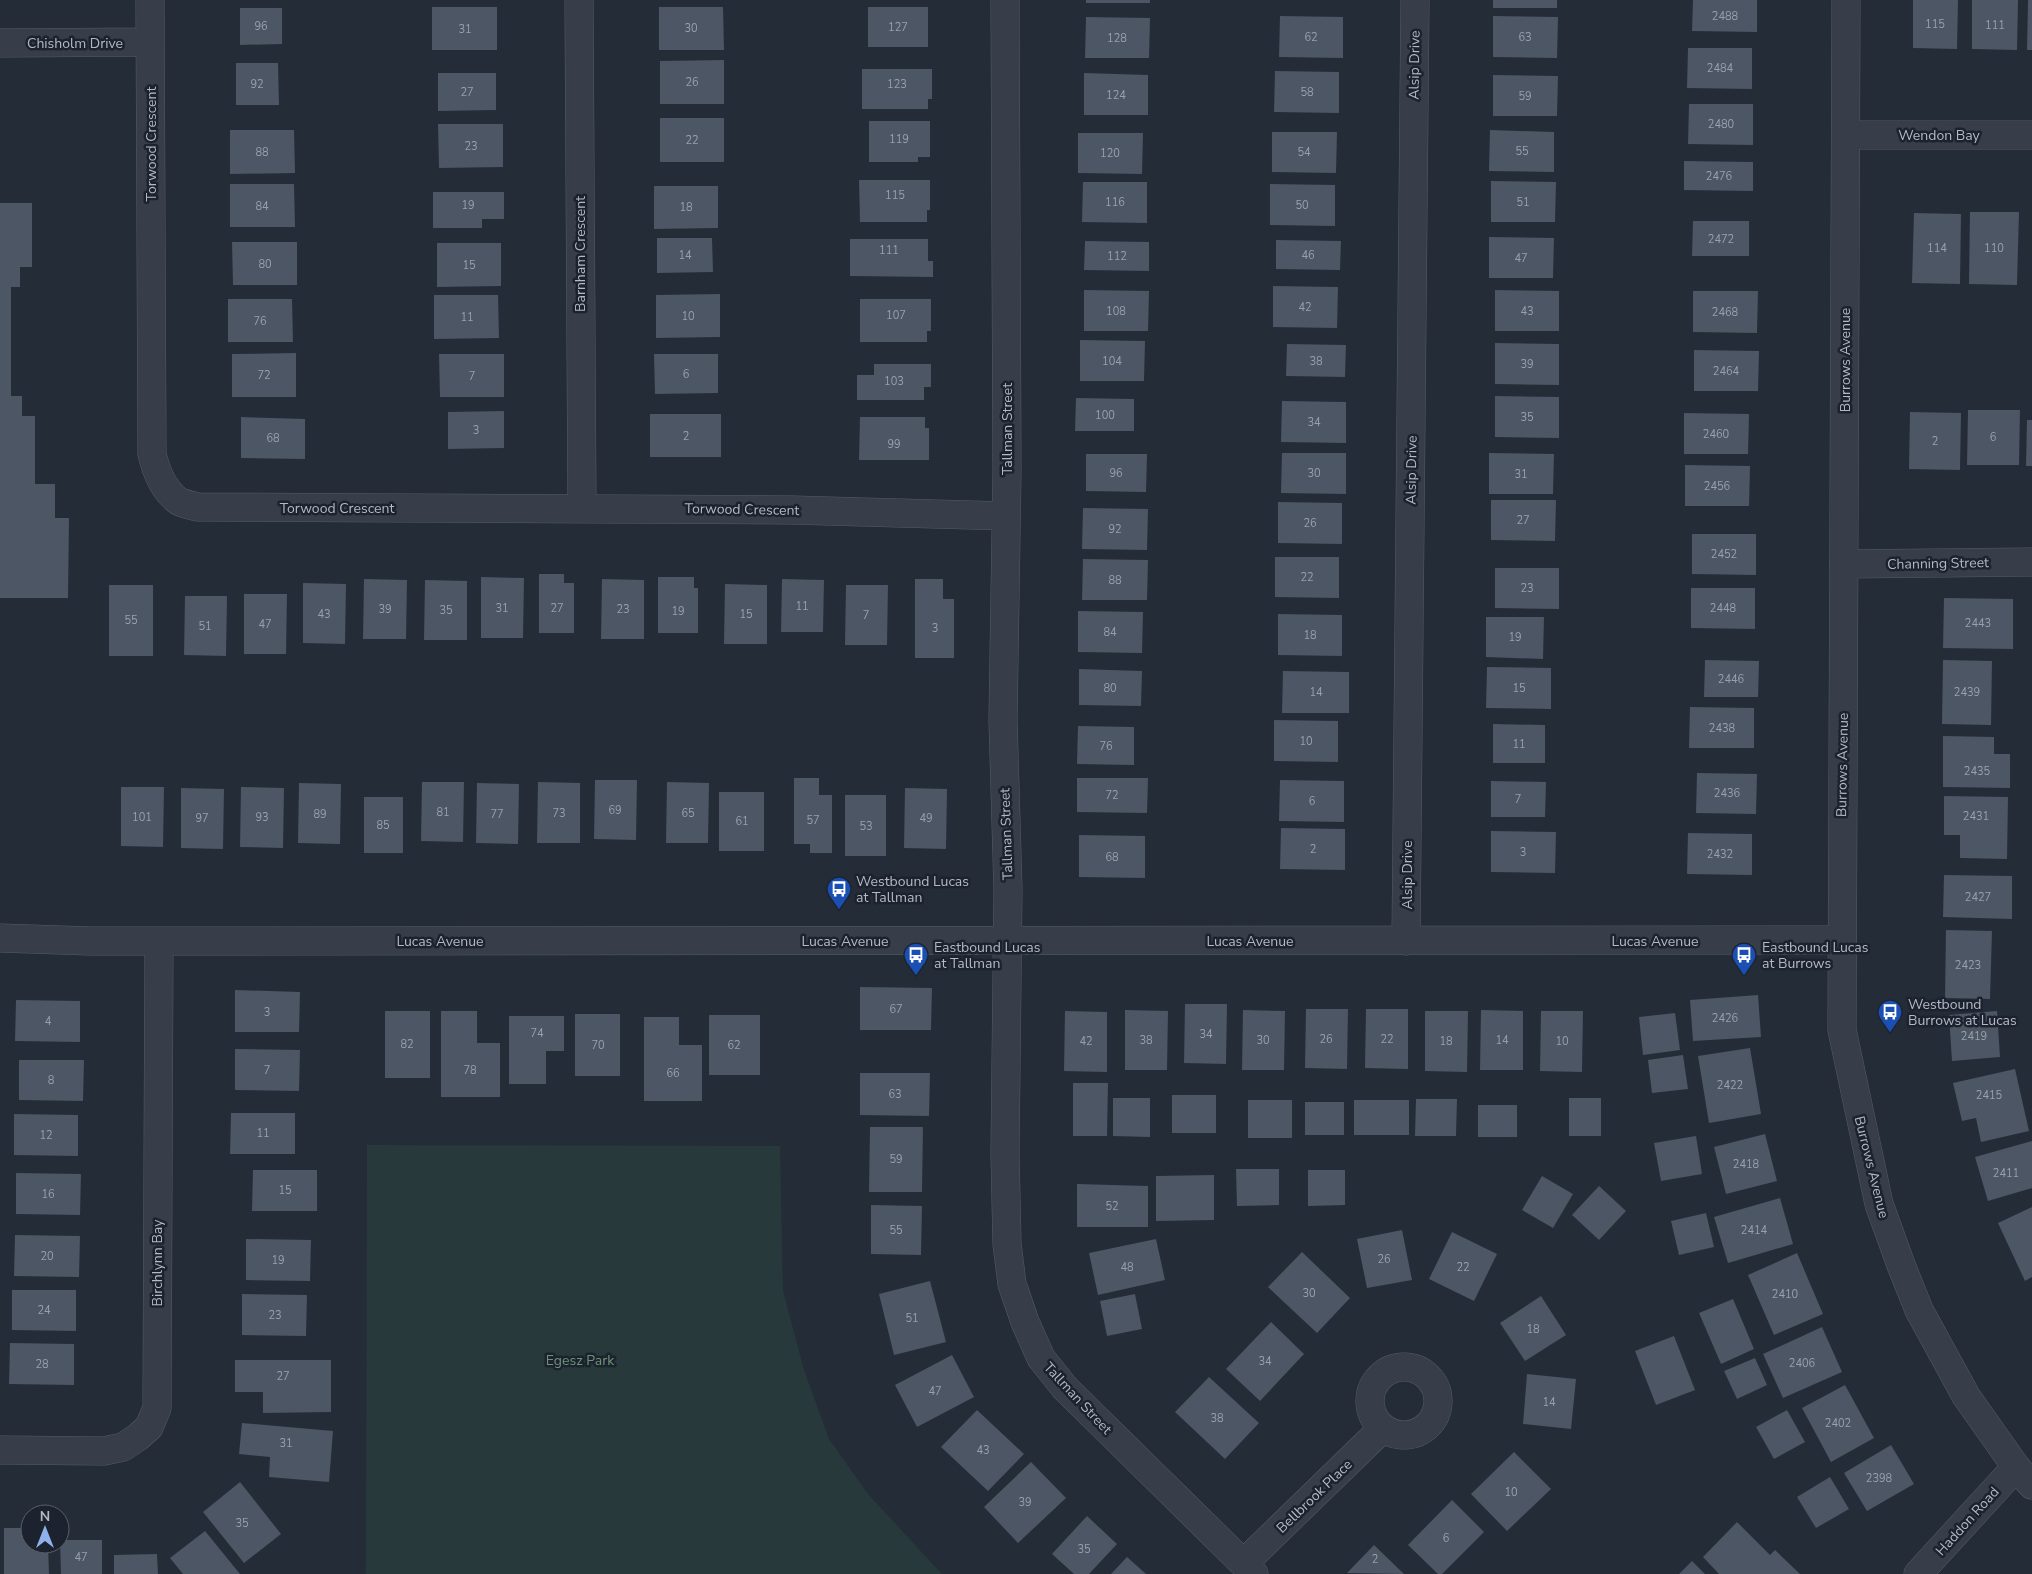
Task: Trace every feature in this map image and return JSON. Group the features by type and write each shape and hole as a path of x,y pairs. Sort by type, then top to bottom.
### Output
{"street":[{"name":"Torwood Crescent","path":"150,0 152,454 156,471 167,489 178,501 196,507 582,507 1006,516"},
{"name":"Barnham Crescent","path":"579,0 582,507"},
{"name":"Tallman Street","path":"1005,0 1006,516 1003,720 1008,890 1005,1154 1007,1244 1012,1284 1024,1322 1041,1358 1065,1388 1249,1569"},
{"name":"Alsip Drive","path":"1406,941 1415,0"},
{"name":"Burrows Avenue","path":"1846,0 1842,1030 1879,1204 1900,1265 1919,1310 1966,1396 2024,1476"},
{"name":"Chisholm Drive","path":"0,43 150,42"},
{"name":"Wendon Bay","path":"1846,135 2032,135"},
{"name":"Channing Street","path":"1844,564 2032,562"},
{"name":"Lucas Avenue","path":"0,938 159,941 1841,940"},
{"name":"Birchlynn Bay","path":"0,1450 104,1451 123,1447 138,1438 149,1426 157,1408 159,941"},
{"name":"Bellbrook Place","path":"1249,1569 1383,1428"},
{"name":"Haddon Road","path":"1918,1574 2024,1476"}],"green space":[{"name":"Egesz Park","path":"367,1145 780,1146 783,1291 804,1370 829,1439 868,1494 942,1574 366,1574"}],"building":[{"path":"1086,0 1150,0 1150,3 1086,3"},
{"path":"1493,0 1557,0 1557,8 1493,8"},
{"path":"1693,0 1757,0 1757,32 1692,31"},
{"path":"1913,0 1958,0 1957,49 1913,48"},
{"path":"1972,0 2018,0 2017,50 1972,49"},
{"path":"2028,0 2032,0 2032,50 2027,50"},
{"path":"432,7 497,7 497,50 432,50"},
{"path":"659,7 723,7 724,50 659,50"},
{"path":"868,7 928,7 928,47 868,47"},
{"path":"240,8 282,8 282,44 240,45"},
{"path":"1280,16 1343,17 1343,58 1279,57"},
{"path":"1493,16 1558,17 1557,58 1493,57"},
{"path":"1086,17 1150,18 1149,58 1085,58"},
{"path":"1688,48 1752,48 1752,89 1687,88"},
{"path":"724,60 724,104 660,104 660,61"},
{"path":"236,63 278,63 279,105 236,105"},
{"path":"862,69 932,69 932,99 928,99 928,109 862,109"},
{"path":"1275,71 1339,72 1339,113 1274,112"},
{"path":"438,73 496,73 496,110 438,111"},
{"path":"1084,73 1148,75 1148,115 1084,115"},
{"path":"1493,75 1558,76 1557,116 1493,116"},
{"path":"1689,104 1753,104 1753,145 1688,144"},
{"path":"660,118 724,118 724,162 660,162"},
{"path":"869,121 930,121 930,157 918,157 918,162 869,162"},
{"path":"438,124 503,124 503,167 439,168"},
{"path":"230,130 294,130 295,173 230,174"},
{"path":"1490,130 1554,132 1554,172 1489,171"},
{"path":"1272,132 1337,132 1336,173 1272,172"},
{"path":"1078,133 1143,133 1142,174 1078,173"},
{"path":"1684,161 1753,162 1753,191 1684,190"},
{"path":"859,180 930,180 930,210 927,210 927,222 860,222"},
{"path":"1491,181 1556,182 1555,222 1491,222"},
{"path":"1083,182 1147,182 1147,223 1082,222"},
{"path":"230,184 294,184 295,227 230,227"},
{"path":"1270,184 1335,185 1335,226 1270,225"},
{"path":"654,186 718,186 718,228 654,229"},
{"path":"433,192 504,192 504,219 482,219 482,228 433,228"},
{"path":"0,203 32,203 32,267 20,267 20,287 11,287 11,396 22,396 22,416 35,416 35,484 55,484 55,518 69,518 68,598 0,598"},
{"path":"1970,212 2019,212 2017,285 1969,284"},
{"path":"1914,213 1961,214 1960,284 1912,283"},
{"path":"1693,221 1749,221 1749,256 1692,256"},
{"path":"1489,237 1554,238 1553,278 1489,278"},
{"path":"657,238 712,238 713,272 657,273"},
{"path":"850,239 928,239 928,261 933,261 933,277 850,276"},
{"path":"1276,240 1341,241 1340,270 1276,269"},
{"path":"1085,241 1149,242 1149,271 1084,270"},
{"path":"232,242 297,242 297,285 233,285"},
{"path":"437,243 501,243 501,286 437,287"},
{"path":"1273,286 1338,287 1337,328 1273,327"},
{"path":"1084,290 1149,291 1148,331 1084,331"},
{"path":"1495,290 1559,291 1559,331 1495,331"},
{"path":"1693,291 1758,291 1757,333 1693,332"},
{"path":"720,294 720,337 656,338 656,295"},
{"path":"434,295 498,295 499,338 434,339"},
{"path":"228,299 292,299 293,342 228,342"},
{"path":"860,299 931,299 931,331 927,331 927,342 860,342"},
{"path":"1080,340 1145,341 1144,381 1080,381"},
{"path":"1495,343 1559,344 1559,385 1495,384"},
{"path":"1287,344 1346,345 1345,377 1286,376"},
{"path":"1694,350 1759,351 1758,391 1694,391"},
{"path":"296,353 296,397 232,397 232,354"},
{"path":"439,354 504,354 504,397 440,397"},
{"path":"654,354 718,354 718,393 655,394"},
{"path":"874,364 931,364 931,387 924,387 924,400 857,400 857,375 874,375"},
{"path":"1495,396 1559,397 1559,438 1495,437"},
{"path":"1076,398 1134,399 1134,431 1075,431"},
{"path":"1282,401 1346,402 1346,443 1281,442"},
{"path":"1968,410 2020,410 2019,465 1967,465"},
{"path":"504,411 504,448 448,449 448,412"},
{"path":"1910,412 1961,413 1960,470 1909,469"},
{"path":"1684,413 1749,414 1748,454 1684,454"},
{"path":"650,414 721,414 721,457 650,457"},
{"path":"241,417 305,419 305,459 241,458"},
{"path":"860,417 925,417 925,428 929,428 929,460 859,460"},
{"path":"2027,420 2032,420 2032,466 2026,466"},
{"path":"1282,453 1346,453 1346,494 1281,493"},
{"path":"1489,453 1554,454 1553,494 1489,494"},
{"path":"1086,454 1147,454 1146,492 1086,491"},
{"path":"1685,465 1750,466 1749,506 1685,506"},
{"path":"1491,500 1556,500 1555,541 1491,540"},
{"path":"1278,502 1342,503 1342,544 1278,543"},
{"path":"1083,508 1148,509 1147,550 1082,549"},
{"path":"1692,534 1756,534 1756,575 1692,574"},
{"path":"1275,557 1339,557 1339,598 1275,597"},
{"path":"1083,559 1148,560 1147,600 1082,600"},
{"path":"1495,568 1559,568 1559,609 1495,608"},
{"path":"539,574 564,574 564,583 574,583 574,633 539,633"},
{"path":"481,577 524,578 523,638 481,638"},
{"path":"658,577 694,577 694,588 698,588 698,633 658,633"},
{"path":"364,579 407,580 406,639 363,639"},
{"path":"602,579 644,580 644,639 601,639"},
{"path":"782,579 824,580 823,632 781,632"},
{"path":"915,579 943,579 943,599 954,599 954,658 915,658"},
{"path":"425,580 467,581 467,640 424,640"},
{"path":"303,583 346,584 345,644 303,643"},
{"path":"725,584 767,585 767,644 724,644"},
{"path":"109,585 153,585 153,656 109,656"},
{"path":"846,585 888,585 887,645 845,645"},
{"path":"1691,588 1755,588 1755,629 1691,628"},
{"path":"244,594 287,594 286,654 244,654"},
{"path":"185,596 227,596 226,656 184,655"},
{"path":"1944,598 2013,599 2013,649 1943,648"},
{"path":"1078,611 1143,612 1142,653 1078,652"},
{"path":"1278,614 1342,615 1342,656 1278,655"},
{"path":"1486,617 1544,617 1543,659 1486,657"},
{"path":"1705,660 1759,661 1758,697 1704,697"},
{"path":"1943,660 1992,661 1991,725 1942,724"},
{"path":"1487,667 1551,668 1551,709 1486,708"},
{"path":"1079,669 1142,671 1141,706 1079,705"},
{"path":"1283,671 1349,672 1349,713 1282,713"},
{"path":"1690,707 1754,708 1754,748 1689,748"},
{"path":"1274,720 1338,721 1338,762 1274,761"},
{"path":"1493,724 1545,725 1545,763 1493,763"},
{"path":"1078,726 1134,727 1134,765 1077,764"},
{"path":"1943,736 1994,737 1994,754 2010,754 2010,788 1943,787"},
{"path":"1697,773 1757,774 1756,814 1696,813"},
{"path":"794,778 819,778 819,795 832,795 832,853 810,853 810,844 794,844"},
{"path":"1077,778 1148,778 1147,813 1077,812"},
{"path":"595,780 637,780 636,840 594,839"},
{"path":"1280,780 1344,781 1344,822 1279,821"},
{"path":"1491,781 1546,782 1545,817 1491,817"},
{"path":"422,782 464,782 463,842 421,841"},
{"path":"538,782 580,783 580,843 537,843"},
{"path":"667,782 709,783 708,843 666,843"},
{"path":"299,783 341,784 340,844 298,843"},
{"path":"477,783 519,784 518,844 476,843"},
{"path":"121,787 164,787 163,847 121,846"},
{"path":"241,787 284,788 283,848 240,847"},
{"path":"181,788 224,789 223,849 181,848"},
{"path":"905,788 947,789 946,849 904,848"},
{"path":"719,792 764,792 764,851 719,851"},
{"path":"845,795 886,795 886,856 845,856"},
{"path":"1944,796 2008,797 2007,859 1960,858 1960,835 1944,835"},
{"path":"364,797 403,797 403,853 364,853"},
{"path":"1281,828 1345,829 1345,870 1280,869"},
{"path":"1491,831 1556,832 1555,873 1491,872"},
{"path":"1688,833 1752,834 1752,875 1687,874"},
{"path":"1079,835 1145,836 1145,878 1079,877"},
{"path":"1944,875 2012,876 2012,919 1943,917"},
{"path":"1946,930 1992,931 1990,999 1945,998"},
{"path":"860,987 932,988 931,1030 860,1030"},
{"path":"235,990 300,992 299,1032 235,1032"},
{"path":"1758,995 1761,1037 1693,1041 1690,1000"},
{"path":"16,1000 80,1001 80,1042 15,1041"},
{"path":"1185,1004 1227,1004 1226,1064 1184,1063"},
{"path":"1306,1009 1348,1009 1347,1069 1305,1068"},
{"path":"1366,1009 1408,1009 1408,1069 1365,1068"},
{"path":"1125,1010 1168,1011 1167,1070 1125,1070"},
{"path":"1243,1010 1285,1011 1284,1070 1242,1070"},
{"path":"1481,1010 1523,1011 1523,1070 1480,1070"},
{"path":"385,1011 430,1011 430,1078 385,1078"},
{"path":"441,1011 477,1011 477,1043 500,1043 500,1097 441,1097"},
{"path":"1065,1011 1107,1012 1107,1072 1064,1071"},
{"path":"1425,1011 1468,1011 1467,1072 1425,1071"},
{"path":"1541,1011 1583,1011 1582,1072 1540,1071"},
{"path":"1997,1011 2000,1057 1952,1061 1949,1015"},
{"path":"1675,1013 1680,1050 1643,1055 1639,1017"},
{"path":"575,1014 620,1014 620,1076 575,1076"},
{"path":"709,1015 760,1015 760,1075 709,1075"},
{"path":"509,1016 564,1016 564,1051 546,1051 546,1084 509,1084"},
{"path":"644,1017 679,1017 679,1045 702,1045 702,1101 644,1101"},
{"path":"1750,1048 1761,1114 1709,1123 1698,1056"},
{"path":"235,1049 300,1050 299,1091 235,1090"},
{"path":"1683,1055 1688,1089 1652,1093 1648,1060"},
{"path":"19,1060 84,1060 83,1101 19,1100"},
{"path":"2015,1069 2029,1131 1981,1142 1976,1118 1962,1121 1953,1083"},
{"path":"860,1073 930,1073 929,1116 860,1115"},
{"path":"1073,1083 1108,1083 1107,1136 1073,1136"},
{"path":"1172,1095 1216,1095 1216,1133 1172,1133"},
{"path":"1113,1098 1150,1098 1150,1137 1113,1136"},
{"path":"1569,1098 1601,1098 1601,1136 1569,1136"},
{"path":"1416,1099 1457,1099 1456,1136 1415,1136"},
{"path":"1248,1100 1292,1100 1292,1138 1248,1138"},
{"path":"1354,1100 1409,1100 1409,1135 1354,1135"},
{"path":"1305,1102 1344,1102 1344,1135 1305,1135"},
{"path":"1478,1105 1517,1105 1517,1137 1478,1137"},
{"path":"231,1113 295,1113 295,1154 230,1154"},
{"path":"14,1114 78,1115 78,1156 14,1155"},
{"path":"870,1127 923,1127 922,1192 869,1192"},
{"path":"1765,1134 1777,1181 1726,1194 1714,1147"},
{"path":"1696,1136 1702,1174 1661,1181 1654,1143"},
{"path":"2032,1141 2032,1188 1988,1201 1975,1157"},
{"path":"1236,1169 1279,1169 1279,1205 1237,1206"},
{"path":"253,1170 317,1170 317,1211 252,1211"},
{"path":"1308,1170 1345,1170 1345,1205 1308,1206"},
{"path":"16,1173 81,1174 80,1215 16,1214"},
{"path":"1214,1175 1214,1220 1156,1221 1156,1176"},
{"path":"1542,1176 1573,1194 1553,1228 1522,1210"},
{"path":"1077,1184 1148,1186 1148,1227 1077,1227"},
{"path":"1599,1186 1626,1211 1599,1240 1572,1215"},
{"path":"1780,1198 1793,1244 1728,1263 1714,1217"},
{"path":"871,1205 922,1206 921,1255 871,1254"},
{"path":"2032,1207 2032,1277 2025,1281 1998,1223"},
{"path":"1706,1213 1714,1247 1679,1255 1671,1221"},
{"path":"1402,1230 1412,1280 1367,1288 1357,1239"},
{"path":"1452,1232 1497,1254 1474,1301 1429,1279"},
{"path":"15,1235 80,1236 79,1277 14,1276"},
{"path":"246,1239 311,1240 310,1281 246,1280"},
{"path":"1156,1239 1165,1280 1098,1295 1089,1253"},
{"path":"1302,1252 1350,1298 1317,1333 1268,1287"},
{"path":"1797,1253 1823,1314 1774,1335 1748,1275"},
{"path":"930,1281 946,1342 894,1355 879,1294"},
{"path":"12,1290 76,1290 76,1331 12,1330"},
{"path":"242,1294 307,1295 306,1336 242,1335"},
{"path":"1135,1294 1142,1329 1107,1336 1100,1301"},
{"path":"1541,1296 1566,1335 1525,1361 1500,1323"},
{"path":"1733,1299 1754,1349 1721,1364 1699,1313"},
{"path":"1271,1322 1304,1354 1260,1401 1226,1369"},
{"path":"1822,1327 1842,1372 1783,1398 1763,1354"},
{"path":"1674,1336 1695,1390 1656,1405 1635,1351"},
{"path":"10,1343 74,1344 74,1385 9,1384"},
{"path":"952,1355 974,1397 917,1427 895,1385"},
{"path":"1755,1358 1767,1385 1737,1399 1724,1371"},
{"path":"235,1360 331,1360 331,1412 263,1413 263,1392 235,1392"},
{"path":"1527,1374 1576,1379 1571,1429 1523,1424"},
{"path":"1209,1377 1259,1423 1225,1459 1175,1412"},
{"path":"1845,1385 1874,1438 1831,1462 1802,1408"},
{"path":"977,1410 1024,1454 988,1491 941,1447"},
{"path":"1787,1410 1805,1442 1774,1459 1756,1427"},
{"path":"242,1423 333,1431 329,1482 269,1477 270,1457 239,1454"},
{"path":"1891,1445 1914,1484 1867,1511 1844,1473"},
{"path":"1514,1452 1551,1489 1507,1531 1471,1494"},
{"path":"1031,1462 1066,1498 1018,1543 984,1507"},
{"path":"1830,1477 1849,1509 1816,1528 1797,1497"},
{"path":"240,1482 281,1534 244,1563 203,1512"},
{"path":"1452,1500 1484,1532 1442,1574 1438,1574 1408,1545"},
{"path":"1087,1516 1117,1544 1089,1574 1074,1574 1052,1554"},
{"path":"1737,1522 1770,1555 1775,1550 1800,1574 1719,1574 1703,1557"},
{"path":"4,1528 20,1528 20,1554 48,1554 49,1574 4,1574"},
{"path":"205,1531 240,1574 183,1574 170,1558"},
{"path":"70,1540 102,1540 102,1574 61,1574 60,1554 70,1554"},
{"path":"1374,1545 1404,1574 1347,1573"},
{"path":"157,1554 158,1574 114,1574 114,1555"},
{"path":"1127,1557 1146,1574 1111,1574"},
{"path":"1692,1561 1705,1574 1679,1574"}],"place":[{"name":"Westbound Lucas at Tallman","path":"839,910"},
{"name":"Eastbound Lucas at Tallman","path":"916,976"},
{"name":"Eastbound Lucas at Burrows","path":"1744,976"},
{"name":"Westbound Burrows at Lucas","path":"1890,1033"}]}
